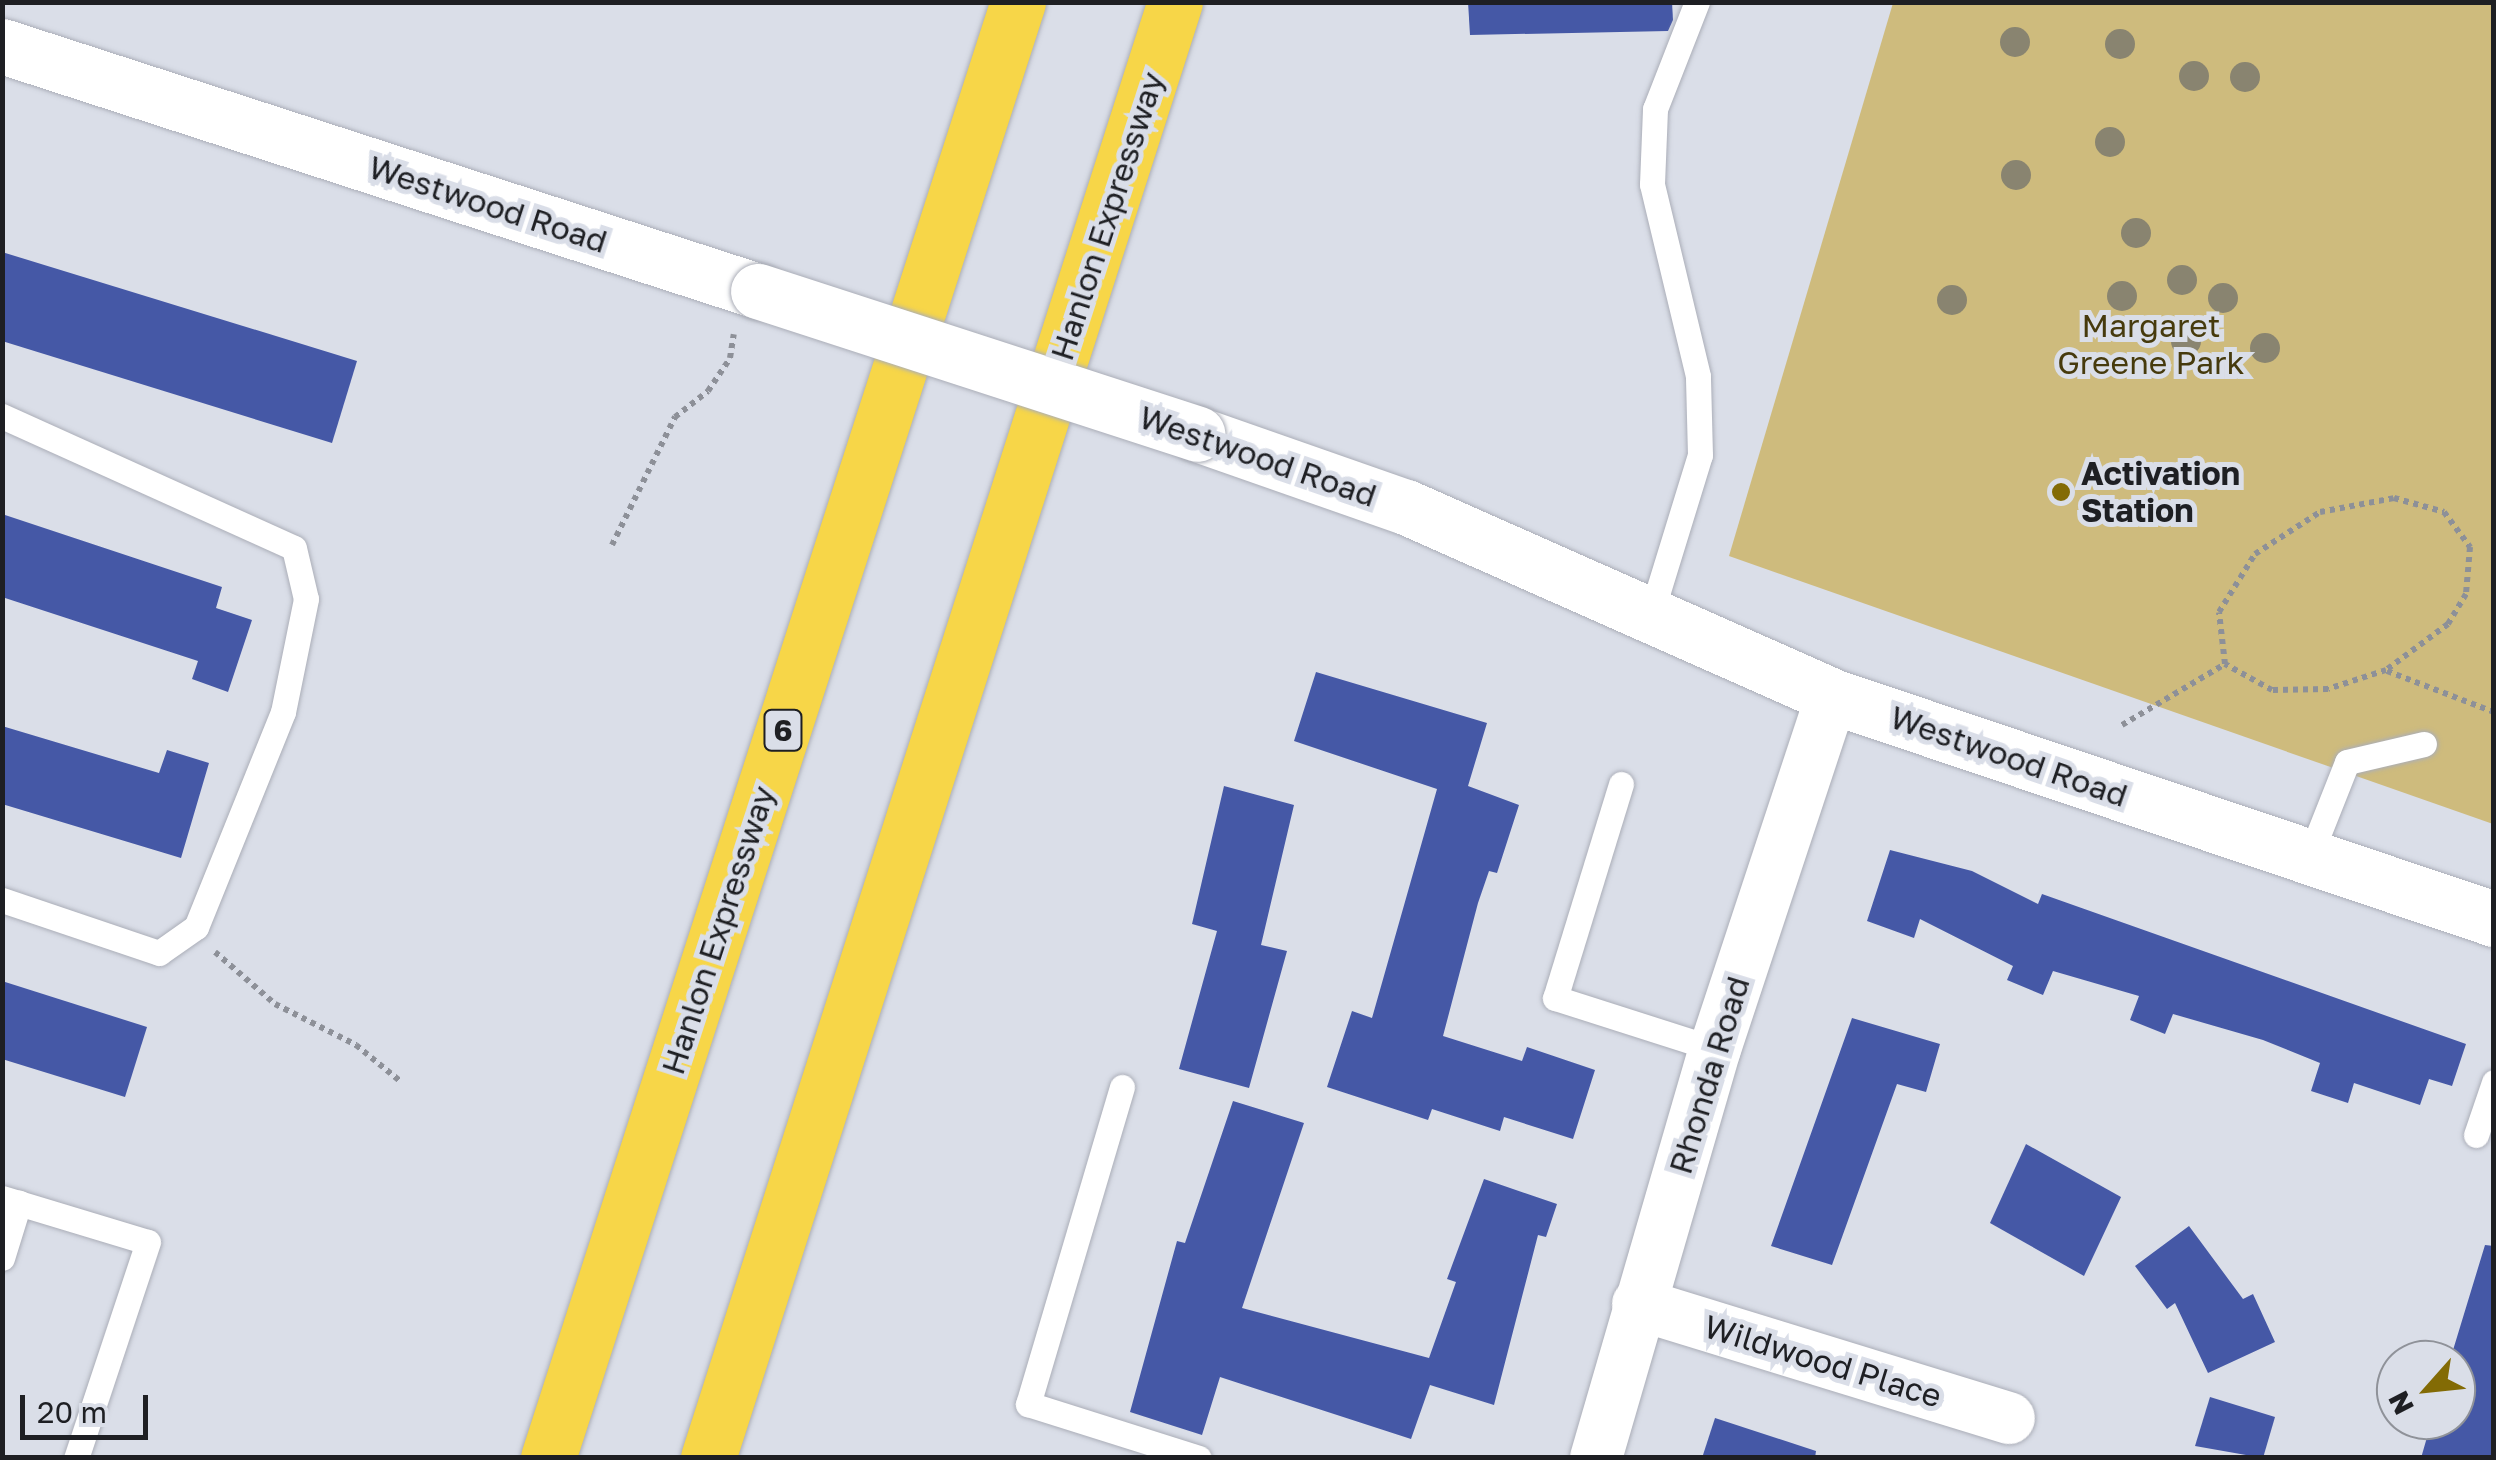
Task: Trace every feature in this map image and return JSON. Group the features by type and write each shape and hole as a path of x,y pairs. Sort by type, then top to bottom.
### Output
{"highway":[{"name":"Hanlon Expressway","path":"548,1458 1018,2"},
{"name":"Hanlon Expressway","path":"708,1458 1175,2"}],"street":[{"name":"Westwood Road","path":"2,46 746,305 1196,434 1406,507 1832,696 2494,919"},
{"name":"Rhonda Road","path":"1596,1458 1638,1304 1716,1049 1832,696"},
{"name":"Wildwood Place","path":"1638,1304 2009,1418"}],"lane":[{"path":"1651,614 1700,455 1698,376 1652,184 1654,109 1698,2"},
{"path":"2,416 294,548 306,599 283,712 196,927 159,953 2,900"},
{"path":"2309,858 2347,762 2424,744"},
{"path":"1620,784 1556,998 1716,1049"},
{"path":"2476,1135 2494,1082"},
{"path":"1122,1087 1028,1404 1199,1458"},
{"path":"2,1258 11,1201 148,1242 76,1458"}],"path":[{"path":"612,545 675,417 708,391 730,358 746,305"},
{"path":"2394,498 2444,512 2460,526 2472,567 2448,624 2386,670 2299,693 2248,681 2225,664 2219,612 2255,554 2320,512 2394,498"},
{"path":"2122,725 2225,664"},
{"path":"2386,670 2494,712"},
{"path":"196,927 224,962 256,980 275,1004 356,1044 400,1081"}],"green space":[{"name":"Margaret Greene Park","path":"1893,3 2493,3 2493,824 1729,556"}],"building":[{"path":"1468,2 1672,2 1673,20 1668,31 1470,35"},
{"path":"2,252 357,361 332,443 2,341"},
{"path":"2,514 222,587 216,608 252,620 228,692 192,679 198,661 2,597"},
{"path":"1316,672 1487,723 1468,786 1519,805 1497,873 1489,871 1478,903 1443,1036 1522,1061 1527,1047 1595,1070 1573,1139 1504,1117 1500,1131 1432,1109 1428,1120 1327,1087 1352,1011 1372,1018 1437,789 1294,741"},
{"path":"2,726 159,773 167,750 209,763 181,858 2,804"},
{"path":"1224,786 1294,805 1261,945 1287,951 1249,1088 1179,1069 1217,931 1192,924"},
{"path":"1890,850 1972,871 2038,904 2042,894 2466,1044 2452,1086 2429,1079 2420,1105 2354,1083 2348,1103 2311,1091 2320,1063 2263,1040 2173,1014 2165,1034 2130,1020 2139,996 2053,971 2043,995 2007,980 2013,966 1920,919 1914,938 1867,921"},
{"path":"2,981 147,1027 125,1097 2,1059"},
{"path":"1852,1018 1940,1044 1926,1092 1897,1084 1832,1265 1771,1246"},
{"path":"1233,1101 1304,1123 1242,1308 1429,1358 1456,1282 1447,1279 1484,1179 1557,1204 1546,1237 1538,1235 1494,1405 1430,1385 1411,1439 1220,1377 1202,1435 1130,1412 1177,1241 1185,1243"},
{"path":"2026,1144 2121,1197 2084,1276 1990,1223"},
{"path":"2189,1226 2243,1299 2253,1294 2275,1342 2208,1373 2175,1303 2167,1309 2135,1266"},
{"path":"2485,1245 2494,1246 2494,1458 2421,1458 2426,1440 2476,1440 2476,1340 2456,1340"},
{"path":"2210,1397 2275,1417 2263,1458 2195,1446"},
{"path":"1715,1418 1816,1451 1815,1458 1702,1458"}],"place":[{"name":"Activation Station","path":"2061,492"}]}
